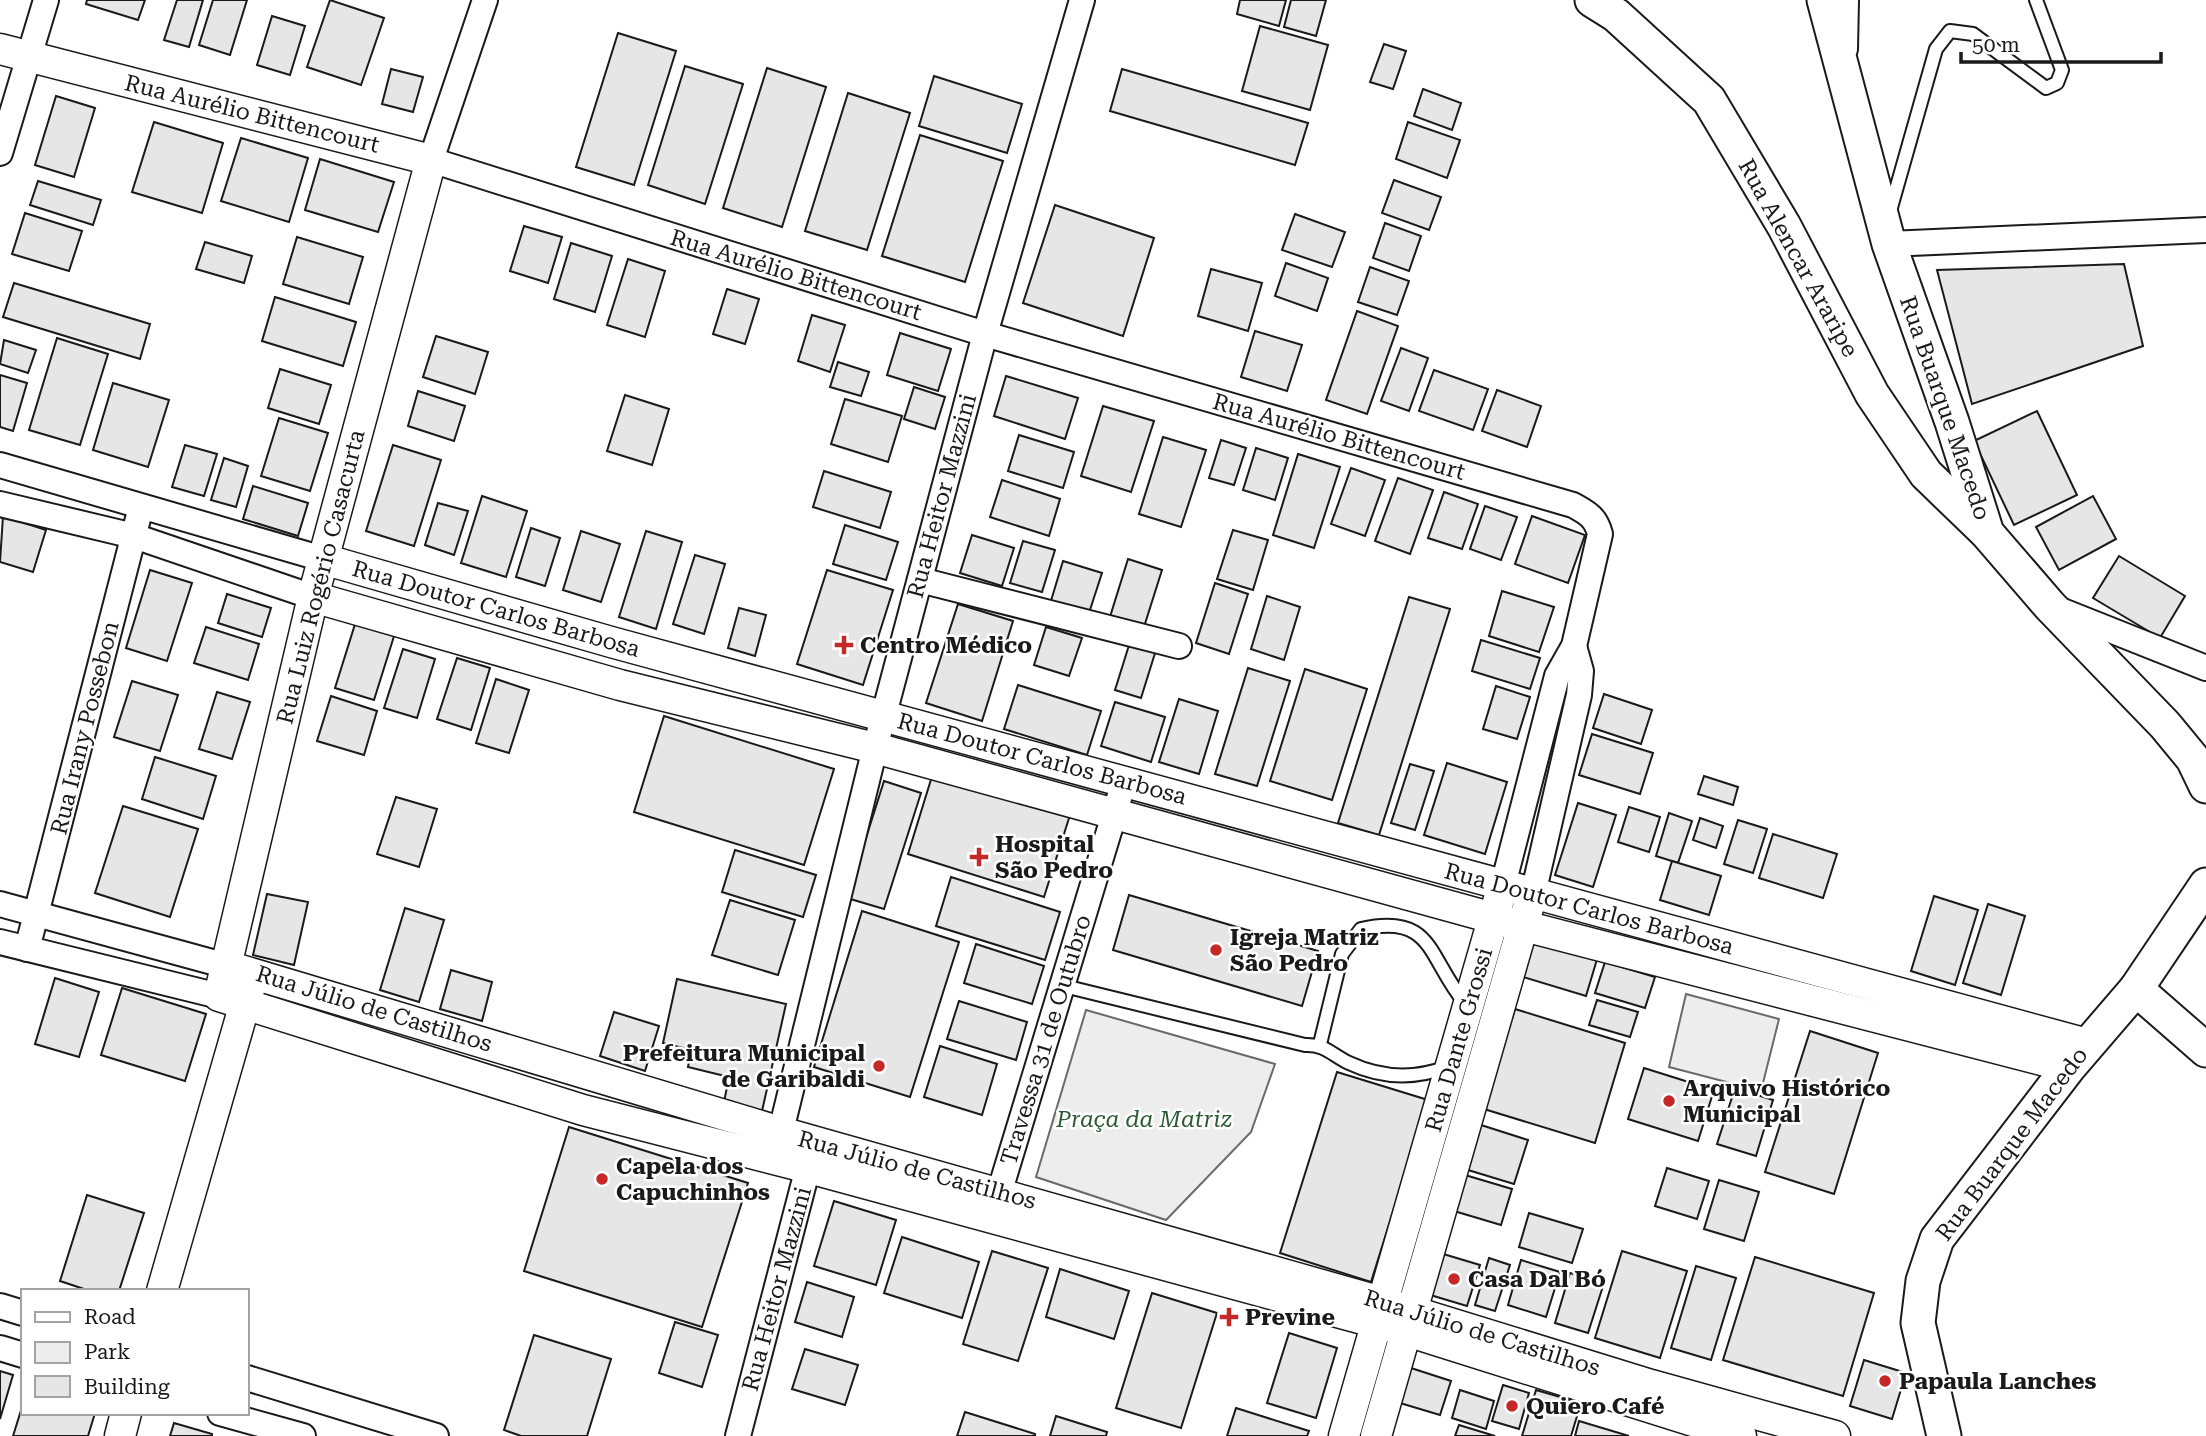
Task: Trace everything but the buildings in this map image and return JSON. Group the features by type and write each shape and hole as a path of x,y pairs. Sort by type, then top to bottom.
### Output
{"main road":[{"name":"Rua Alencar Araripe","path":"1592,0 1616,15 1709,100 1784,226 1872,394 1926,474 1987,533"},
{"name":"Rua Buarque Macedo","path":"1824,0 1887,236 1952,422 1987,533 2050,606 2165,725 2193,759 2206,786"},
{"name":"Rua Buarque Macedo","path":"1944,1436 1918,1324 1923,1282 1937,1239 2078,1056 2136,989 2206,885"},
{"path":"2136,989 2206,1050"}],"street":[{"path":"0,153 46,0"},
{"path":"431,160 485,0"},
{"name":"Rua Heitor Mazzini","path":"777,1145 875,748 985,334 1082,0"},
{"path":"1844,68 1846,0"},
{"name":"Rua Aurélio Bittencourt","path":"0,49 431,160 985,334 1573,505 1588,513"},
{"name":"Rua Luiz Rogério Casacurta","path":"162,1289 240,969 313,597 431,160"},
{"path":"1887,236 2206,230"},
{"name":"Rua Doutor Carlos Barbosa","path":"0,465 611,642 1503,885 1777,976"},
{"name":"Rua Doutor Carlos Barbosa","path":"0,504 134,536 313,597 602,680 875,748 1493,918 1777,976 2078,1056"},
{"name":"Rua Irany Possebon","path":"27,950 141,507"},
{"name":"Rua Dante Grossi","path":"1344,1436 1503,885 1557,676 1574,646 1600,534 1597,522 1588,513"},
{"path":"920,580 1179,646"},
{"path":"2050,606 2206,668"},
{"path":"602,680 611,642"},
{"name":"Rua Dante Grossi","path":"1376,1436 1533,894 1579,695 1581,671 1574,646"},
{"name":"Travessa 31 de Outubro","path":"995,1205 1064,986 1124,782"},
{"name":"Rua Júlio de Castilhos","path":"0,904 240,969 811,1155 1410,1321 1649,1396 1835,1436"},
{"name":"Rua Júlio de Castilhos","path":"0,942 232,1000 583,1110 777,1145"},
{"name":"Rua Heitor Mazzini","path":"738,1436 811,1155"},
{"path":"0,1306 21,1311"},
{"path":"0,1348 21,1354"},
{"path":"248,1378 436,1436"},
{"name":"Rua Júlio de Castilhos","path":"1649,1396 1741,1436"},
{"path":"120,1436 125,1415"},
{"path":"227,1415 303,1436"}],"lane":[{"path":"1887,236 1936,49 1950,31 1973,34 2046,88 2057,83 2062,70 2036,0"},
{"path":"1320,1044 1342,954 1361,929 1387,923 1405,926 1426,940 1451,986 1468,1006"},
{"path":"1064,986 1305,1045 1320,1044 1348,1063 1376,1074 1430,1073 1451,1065"}],"green space":[{"path":"1686,994 1779,1019 1761,1091 1669,1067"},
{"name":"Praça da Matriz","path":"1086,1010 1275,1064 1251,1132 1166,1220 1036,1177"}],"place":[{"name":"Centro Médico","path":"844,645"},
{"name":"Hospital São Pedro","path":"979,857"},
{"name":"Igreja Matriz São Pedro","path":"1216,950"},
{"name":"Prefeitura Municipal de Garibaldi","path":"879,1066"},
{"name":"Arquivo Histórico Municipal","path":"1669,1101"},
{"name":"Capela dos Capuchinhos","path":"602,1179"},
{"name":"Casa Dal Bó","path":"1454,1279"},
{"name":"Previne","path":"1229,1317"},
{"name":"Papaula Lanches","path":"1885,1381"},
{"name":"Quiero Café","path":"1512,1406"}]}
